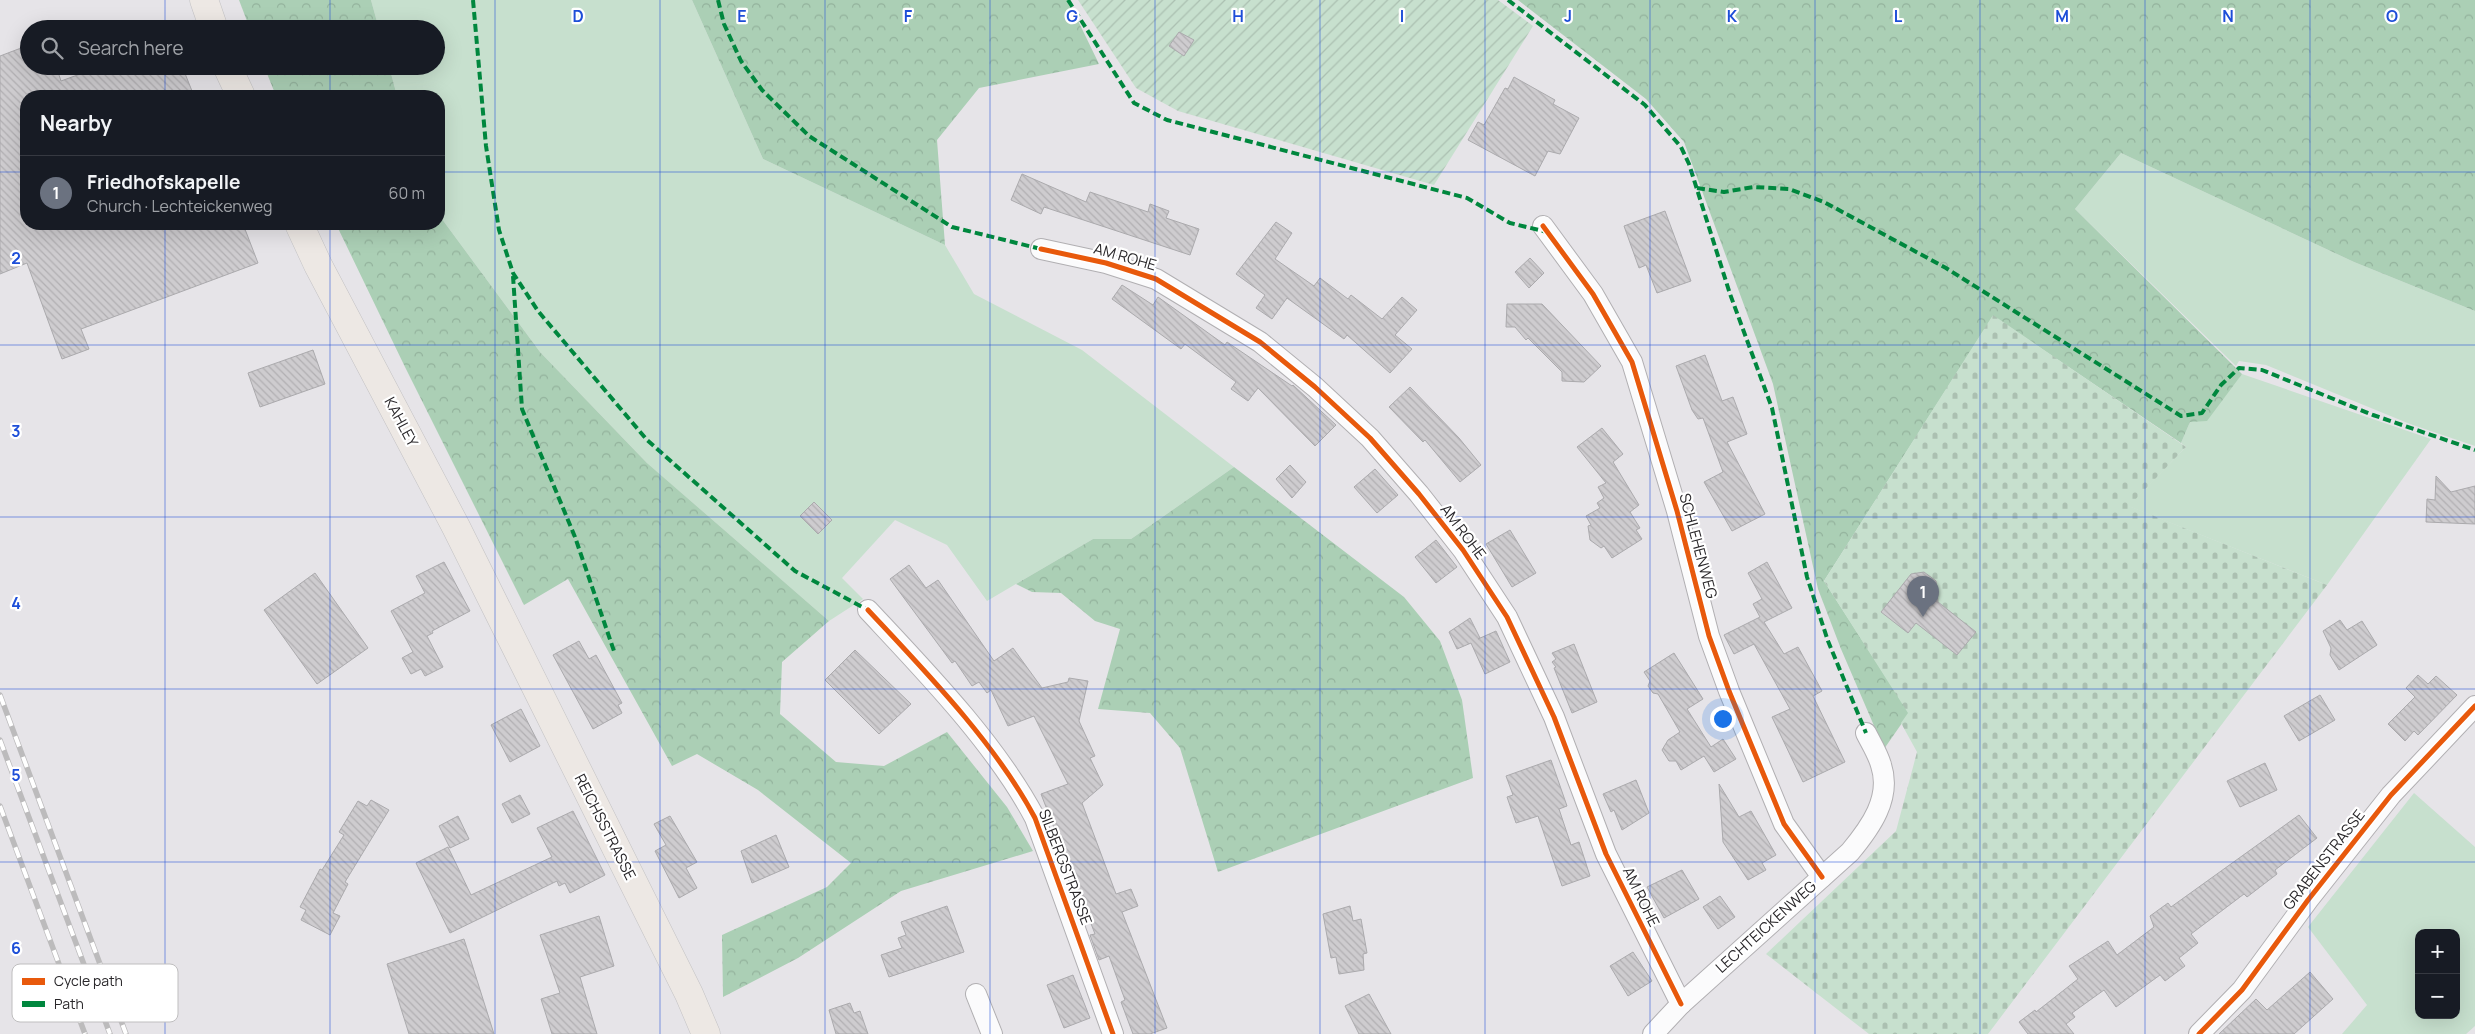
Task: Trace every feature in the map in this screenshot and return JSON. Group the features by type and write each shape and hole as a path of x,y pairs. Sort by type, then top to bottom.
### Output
{"main road":[{"path":"204,0 211,20"},
{"path":"231,75 238,90"},
{"name":"KAHLEY","path":"302,230 318,266 502,620"},
{"name":"REICHSSTRASSE","path":"502,620 689,994 706,1034"}],"street":[{"name":"SCHLEHENWEG","path":"1543,226 1593,294 1632,362 1677,511 1709,636 1729,691 1784,824 1822,877"},
{"name":"AM ROHE","path":"1041,249 1106,263 1156,278 1260,342 1315,387 1370,438 1419,494 1463,550 1507,617 1554,717 1606,854 1681,1004"},
{"name":"SILBERGSTRASSE","path":"868,610 955,708 1020,789 1034,818 1113,1034"},
{"name":"GRABENSTRASSE","path":"2199,1034 2242,990 2314,892 2391,795 2475,706"},
{"name":"LECHTEICKENWEG","path":"1653,1034 1681,1004 1850,852 1870,828 1880,805 1884,784 1882,764 1866,733"},
{"path":"976,994 992,1034"}],"green space":[{"path":"239,0 371,0 377,20 247,20"},
{"path":"371,0 692,0 763,159 945,245 974,294 1082,350 1234,467 1131,539 1093,539 987,601 947,545 895,520 842,578 863,599 829,621 648,464 540,352 445,223 445,90 395,90 391,75 445,75 445,20 377,20"},
{"path":"692,0 1068,0 1099,64 979,88 937,140 945,245 763,159"},
{"path":"1078,0 1498,0 1533,26 1434,185 1178,111 1136,88"},
{"path":"1518,0 2475,0 2475,311 2354,262 2121,153 2075,209 2242,374 2207,421 2190,422 2181,443 1993,316 1824,581 1909,713 1884,749 1841,649 1818,589 1773,384 1684,142 1646,99"},
{"path":"268,75 391,75 395,90 274,90"},
{"path":"2121,153 2354,262 2475,311 2475,446 2410,424 2266,365 2239,361 2236,366 2075,209"},
{"path":"445,223 540,352 647,463 829,621 782,662 780,714 836,762 884,766 947,732 1007,807 1033,851 901,891 798,958 723,997 722,935 827,887 851,863 758,790 697,754 672,766 568,579 524,605 339,230 445,230"},
{"path":"1993,315 2186,447 2129,506 2327,585 1988,1034 1869,1034 1766,954 1896,831 1917,752 1901,723 1908,713 1824,581"},
{"path":"2242,374 2431,439 2327,585 2128,506 2186,447 2181,443 2190,422 2228,390"},
{"path":"1234,467 1404,597 1440,641 1462,700 1473,778 1218,872 1180,748 1150,713 1098,709 1120,629 1095,621 1061,593 1032,592 1016,584 1093,539 1131,539"},
{"path":"2414,793 2475,847 2475,1026 2466,1034 2342,1034 2367,1005 2308,927"}],"building":[{"path":"1179,32 1194,40 1184,56 1169,46"},
{"path":"20,48 20,75 59,75 61,81 77,75 186,75 192,90 20,90 20,230 245,230 258,263 81,329 89,349 62,359 27,263 0,274 0,56"},
{"path":"1514,77 1555,100 1553,104 1579,118 1560,154 1548,151 1535,176 1468,140 1478,122 1484,125 1505,88 1508,89"},
{"path":"1022,174 1086,202 1090,192 1148,212 1150,204 1169,211 1166,218 1199,229 1190,255 1044,207 1041,214 1011,200"},
{"path":"1665,211 1691,281 1657,293 1646,265 1639,268 1624,226"},
{"path":"1276,222 1292,233 1275,259 1314,286 1320,278 1348,299 1351,295 1382,319 1402,297 1417,310 1395,335 1412,349 1390,373 1347,335 1344,339 1287,298 1272,319 1256,308 1265,295 1236,274"},
{"path":"1530,258 1544,273 1529,288 1515,272"},
{"path":"1122,285 1153,305 1158,297 1225,345 1227,342 1293,385 1336,425 1315,446 1258,388 1248,401 1231,389 1236,382 1185,344 1181,349 1112,299"},
{"path":"1507,304 1542,304 1601,366 1584,382 1562,381 1562,372 1528,338 1526,340 1515,327 1506,327"},
{"path":"313,350 325,384 260,407 248,373"},
{"path":"1705,355 1722,401 1733,397 1747,434 1727,442 1765,514 1732,531 1704,482 1723,472 1703,418 1698,419 1692,410 1676,366"},
{"path":"1410,387 1459,438 1481,465 1460,482 1425,440 1423,442 1389,407"},
{"path":"1602,428 1623,454 1613,462 1639,505 1630,512 1640,528 1636,530 1642,539 1612,558 1604,546 1601,548 1590,540 1588,526 1591,525 1586,516 1600,508 1597,503 1604,498 1598,487 1606,483 1577,447"},
{"path":"1290,465 1306,482 1292,498 1276,479"},
{"path":"1375,469 1398,495 1377,513 1354,487"},
{"path":"2436,476 2451,492 2475,486 2475,524 2426,522 2427,499 2435,500"},
{"path":"814,502 832,520 818,534 800,516"},
{"path":"1510,530 1536,573 1512,587 1486,544"},
{"path":"1436,540 1457,567 1436,583 1415,557"},
{"path":"444,562 470,611 432,631 433,633 427,636 443,667 425,676 421,669 411,674 402,658 413,652 391,611 425,593 416,576"},
{"path":"1767,562 1792,608 1764,622 1784,654 1798,647 1822,691 1813,696 1845,762 1803,782 1772,717 1790,709 1754,644 1734,654 1724,635 1760,617 1753,604 1762,599 1748,573"},
{"path":"909,565 926,588 938,580 994,661 1013,648 1042,688 1068,682 1069,678 1088,681 1079,721 1095,756 1090,758 1103,785 1082,803 1116,894 1131,889 1138,906 1122,912 1167,1028 1150,1034 1133,1034 1121,1002 1125,1000 1109,956 1099,960 1090,935 1095,934 1041,794 1068,784 1034,716 1008,726 991,690 987,693 979,682 972,686 955,661 952,663 890,579"},
{"path":"1924,572 1936,581 1938,602 1976,632 1957,655 1916,623 1908,633 1881,612 1911,574"},
{"path":"315,573 368,648 317,684 264,610"},
{"path":"1470,618 1480,638 1478,639 1496,631 1510,662 1485,674 1471,643 1457,649 1449,632"},
{"path":"2340,620 2347,630 2362,621 2377,645 2339,670 2330,655 2331,648 2323,631"},
{"path":"579,641 589,659 596,655 622,703 618,705 622,713 593,729 553,655"},
{"path":"1574,644 1597,702 1572,713 1554,668 1556,667 1552,662 1556,659 1552,653"},
{"path":"855,650 911,704 879,734 825,680"},
{"path":"1674,653 1703,699 1687,709 1711,747 1723,739 1736,759 1714,772 1704,756 1681,770 1676,761 1669,761 1662,750 1668,740 1680,732 1658,694 1653,693 1648,686 1650,681 1644,672"},
{"path":"2418,675 2428,684 2436,676 2457,695 2418,735 2414,731 2405,741 2388,724 2415,697 2406,688"},
{"path":"2320,695 2335,720 2299,741 2284,716"},
{"path":"521,709 540,746 510,762 491,725"},
{"path":"1551,760 1567,806 1559,809 1571,845 1579,842 1590,876 1562,886 1538,816 1516,823 1507,797 1513,795 1506,776"},
{"path":"2265,763 2277,790 2240,807 2227,781"},
{"path":"1636,780 1649,813 1622,830 1614,810 1611,812 1603,794"},
{"path":"1719,784 1739,817 1751,811 1776,855 1762,863 1766,870 1748,880 1723,842"},
{"path":"520,795 530,814 512,823 502,804"},
{"path":"371,800 389,810 345,882 348,884 333,913 340,916 330,935 301,920 306,910 300,907 320,869 322,870 344,835 339,832 358,801 367,806"},
{"path":"573,811 605,875 570,893 565,883 559,886 557,881 450,933 416,863 448,847 471,895 552,857 537,828"},
{"path":"2299,815 2317,838 2275,870 2277,874 2247,897 2244,894 2191,934 2198,943 2179,958 2185,966 2165,981 2160,975 2116,1007 2104,990 2072,1013 2075,1017 2066,1024 2074,1034 2028,1034 2019,1022 2035,1010 2036,1012 2078,979 2069,966 2108,941 2117,955 2154,927 2150,916 2168,903 2171,907"},
{"path":"458,816 469,839 450,848 439,826"},
{"path":"670,816 697,862 686,868 697,888 679,898 655,851 666,845 654,824"},
{"path":"776,835 789,867 752,883 741,851"},
{"path":"1682,870 1699,899 1664,918 1647,887"},
{"path":"1720,896 1735,917 1718,929 1703,907"},
{"path":"947,906 964,952 889,977 881,955 902,948 898,938 906,935 901,922"},
{"path":"1350,906 1353,921 1361,919 1367,953 1363,954 1364,970 1339,974 1336,957 1331,958 1323,914"},
{"path":"599,916 614,966 580,977 597,1034 552,1034 541,999 560,993 540,935"},
{"path":"464,939 494,1034 409,1034 387,964"},
{"path":"1633,952 1652,981 1628,996 1610,966"},
{"path":"2310,972 2333,999 2294,1034 2219,1034 2256,999 2267,1010"},
{"path":"1073,975 1090,1018 1064,1028 1047,985"},
{"path":"1369,994 1391,1034 1359,1034 1345,1006"},
{"path":"850,1003 854,1013 860,1011 868,1034 836,1034 829,1010"}],"railway":[{"path":"0,695 100,964"},
{"path":"0,740 84,964"},
{"path":"0,806 59,964"},
{"path":"81,1022 85,1034"},
{"path":"106,1022 110,1034"},
{"path":"122,1022 126,1034"}],"marked path":[{"path":"473,0 486,146 499,230 513,273 538,311 647,440 795,571 868,610"},
{"path":"718,0 724,24 741,61 762,90 809,136 952,227 1041,249"},
{"path":"1068,0 1134,103 1167,120 1467,198 1510,223 1547,232"},
{"path":"1508,0 1645,105 1681,147 1689,164 1730,294 1772,408 1807,577 1828,641 1866,733"},
{"path":"1697,188 1724,192 1754,187 1789,189 1824,202 1946,268 2181,416 2202,413 2221,385 2239,368 2262,370 2373,415 2475,450"},
{"path":"513,276 522,409 575,537 615,654"}],"cycle path":[{"path":"1543,226 1593,294 1632,362 1677,511 1709,636 1729,691 1784,824 1822,877"},
{"path":"1041,249 1106,263 1156,279 1260,342 1315,387 1370,438 1419,494 1463,550 1507,617 1554,717 1606,854 1681,1004"},
{"path":"868,610 958,709 1019,790 1035,818 1113,1034"},
{"path":"2199,1034 2242,990 2308,900 2391,795 2475,706"}],"place":[{"name":"Friedhofskapelle","path":"1923,617"}]}
